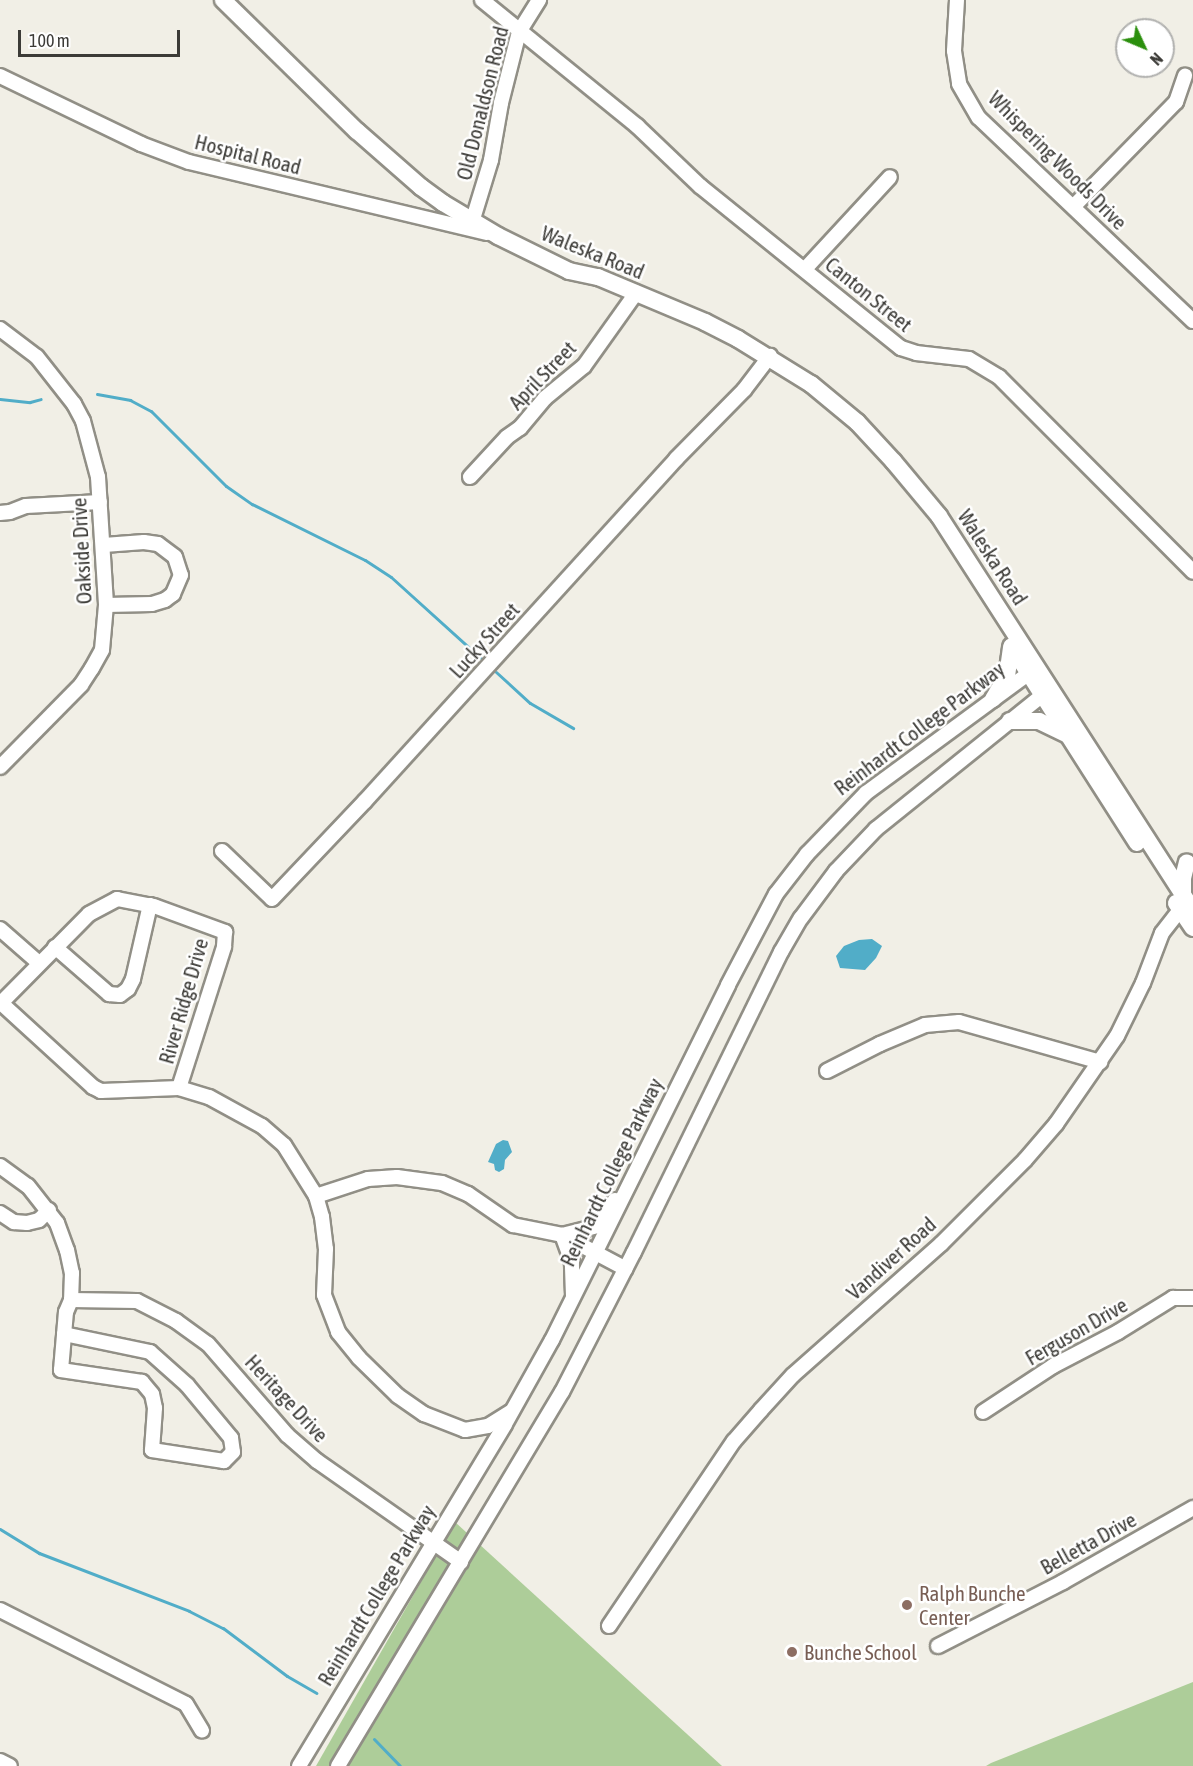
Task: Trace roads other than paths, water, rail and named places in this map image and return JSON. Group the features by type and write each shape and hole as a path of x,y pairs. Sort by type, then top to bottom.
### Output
{"main road":[{"name":"Waleska Road","path":"223,0 357,131 421,187 498,236 569,271 598,277 705,322 770,356 812,384 850,416 906,476 939,516 1033,670"},
{"name":"Waleska Road","path":"906,476 1011,646 1033,670"},
{"path":"993,699 1007,675 1011,646"},
{"path":"1033,670 1170,874 1193,928"},
{"path":"1047,691 1068,735 1185,905"},
{"path":"1010,721 1039,721 1068,735"},
{"path":"1185,905 1183,878 1190,860"}],"street":[{"name":"Canton Street","path":"482,0 637,126 700,186 901,348 916,353 969,359 999,377 1193,572"},
{"name":"Old Donaldson Road","path":"473,219 491,160 501,103 519,32 539,0"},
{"name":"Whispering Woods Drive","path":"957,0 954,51 959,84 979,118 1193,321"},
{"name":"Hospital Road","path":"0,76 141,144 189,162 498,236"},
{"path":"1074,206 1176,102 1185,76"},
{"path":"805,269 890,177"},
{"name":"April Street","path":"470,477 507,436 520,428 545,398 584,366 636,293"},
{"name":"Oakside Drive","path":"0,329 37,357 74,404 83,421 94,458 100,501 104,545 105,605 102,650 81,685 0,767"},
{"name":"Lucky Street","path":"222,851 272,899 389,776 675,459 744,390 770,356"},
{"path":"0,513 26,506 100,501"},
{"path":"104,545 144,542 158,544 175,557 181,575 173,594 165,600 152,604 105,605"},
{"name":"Reinhardt College Parkway","path":"293,1766 303,1760 514,1409 597,1253 758,926 776,894 807,854 866,793 1033,670"},
{"path":"339,1765 562,1392 626,1269 781,952 812,902 836,871 876,829 1047,691"},
{"path":"1170,874 1190,860"},
{"name":"River Ridge Drive","path":"179,1088 224,947 225,932 150,905 117,899 89,914 1,1003 93,1087 101,1091 179,1088 209,1096 262,1126 284,1145 316,1196 322,1217 326,1249 324,1295 338,1332 358,1358 398,1396 424,1414 465,1430 474,1430 496,1422 514,1409"},
{"path":"55,947 109,994 120,994 128,989 133,980 150,905"},
{"name":"Vandiver Road","path":"609,1626 734,1441 760,1410 793,1375 941,1245 1025,1160 1056,1124 1100,1062 1131,1010 1162,933 1185,905"},
{"path":"0,929 39,963"},
{"path":"827,1071 880,1044 925,1025 959,1022 1100,1062"},
{"path":"562,1235 598,1226 651,1145"},
{"path":"0,1167 28,1186 49,1210 67,1250 72,1273 71,1300 66,1312 64,1335 61,1370 142,1382 152,1394 155,1408 152,1450 224,1461 233,1452 231,1438 222,1427 187,1385 150,1352 64,1335"},
{"path":"316,1196 368,1179 397,1178 442,1183 468,1194 513,1226 562,1235 626,1269"},
{"path":"0,1213 14,1222 27,1223 39,1220 49,1210"},
{"path":"562,1235 572,1262 573,1300"},
{"name":"Ferguson Drive","path":"983,1412 1053,1366 1118,1332 1173,1298 1193,1298"},
{"name":"Heritage Drive","path":"71,1300 137,1301 176,1321 208,1344 287,1435 317,1461 461,1562"},
{"name":"Belletta Drive","path":"938,1646 1063,1582 1193,1508"},
{"path":"0,1610 186,1704 202,1731"},
{"path":"0,1761 10,1766"}],"water":[{"path":"872,939 882,946 876,958 865,970 840,968 836,956 844,946 859,940"},
{"path":"503,1140 508,1141 512,1152 505,1160 504,1169 499,1172 495,1170 494,1164 488,1162 496,1144"}],"waterway":[{"path":"97,394 130,400 151,411 226,486 252,504 365,560 391,577 484,661"},
{"path":"0,399 30,402 41,399"},
{"path":"496,672 530,703 573,728"},
{"path":"0,1529 39,1553 189,1611 223,1628 287,1676 317,1693"},
{"path":"374,1739 400,1766"}],"place":[{"name":"Ralph Bunche Center","path":"907,1605"},
{"name":"Bunche School","path":"792,1652"}]}
